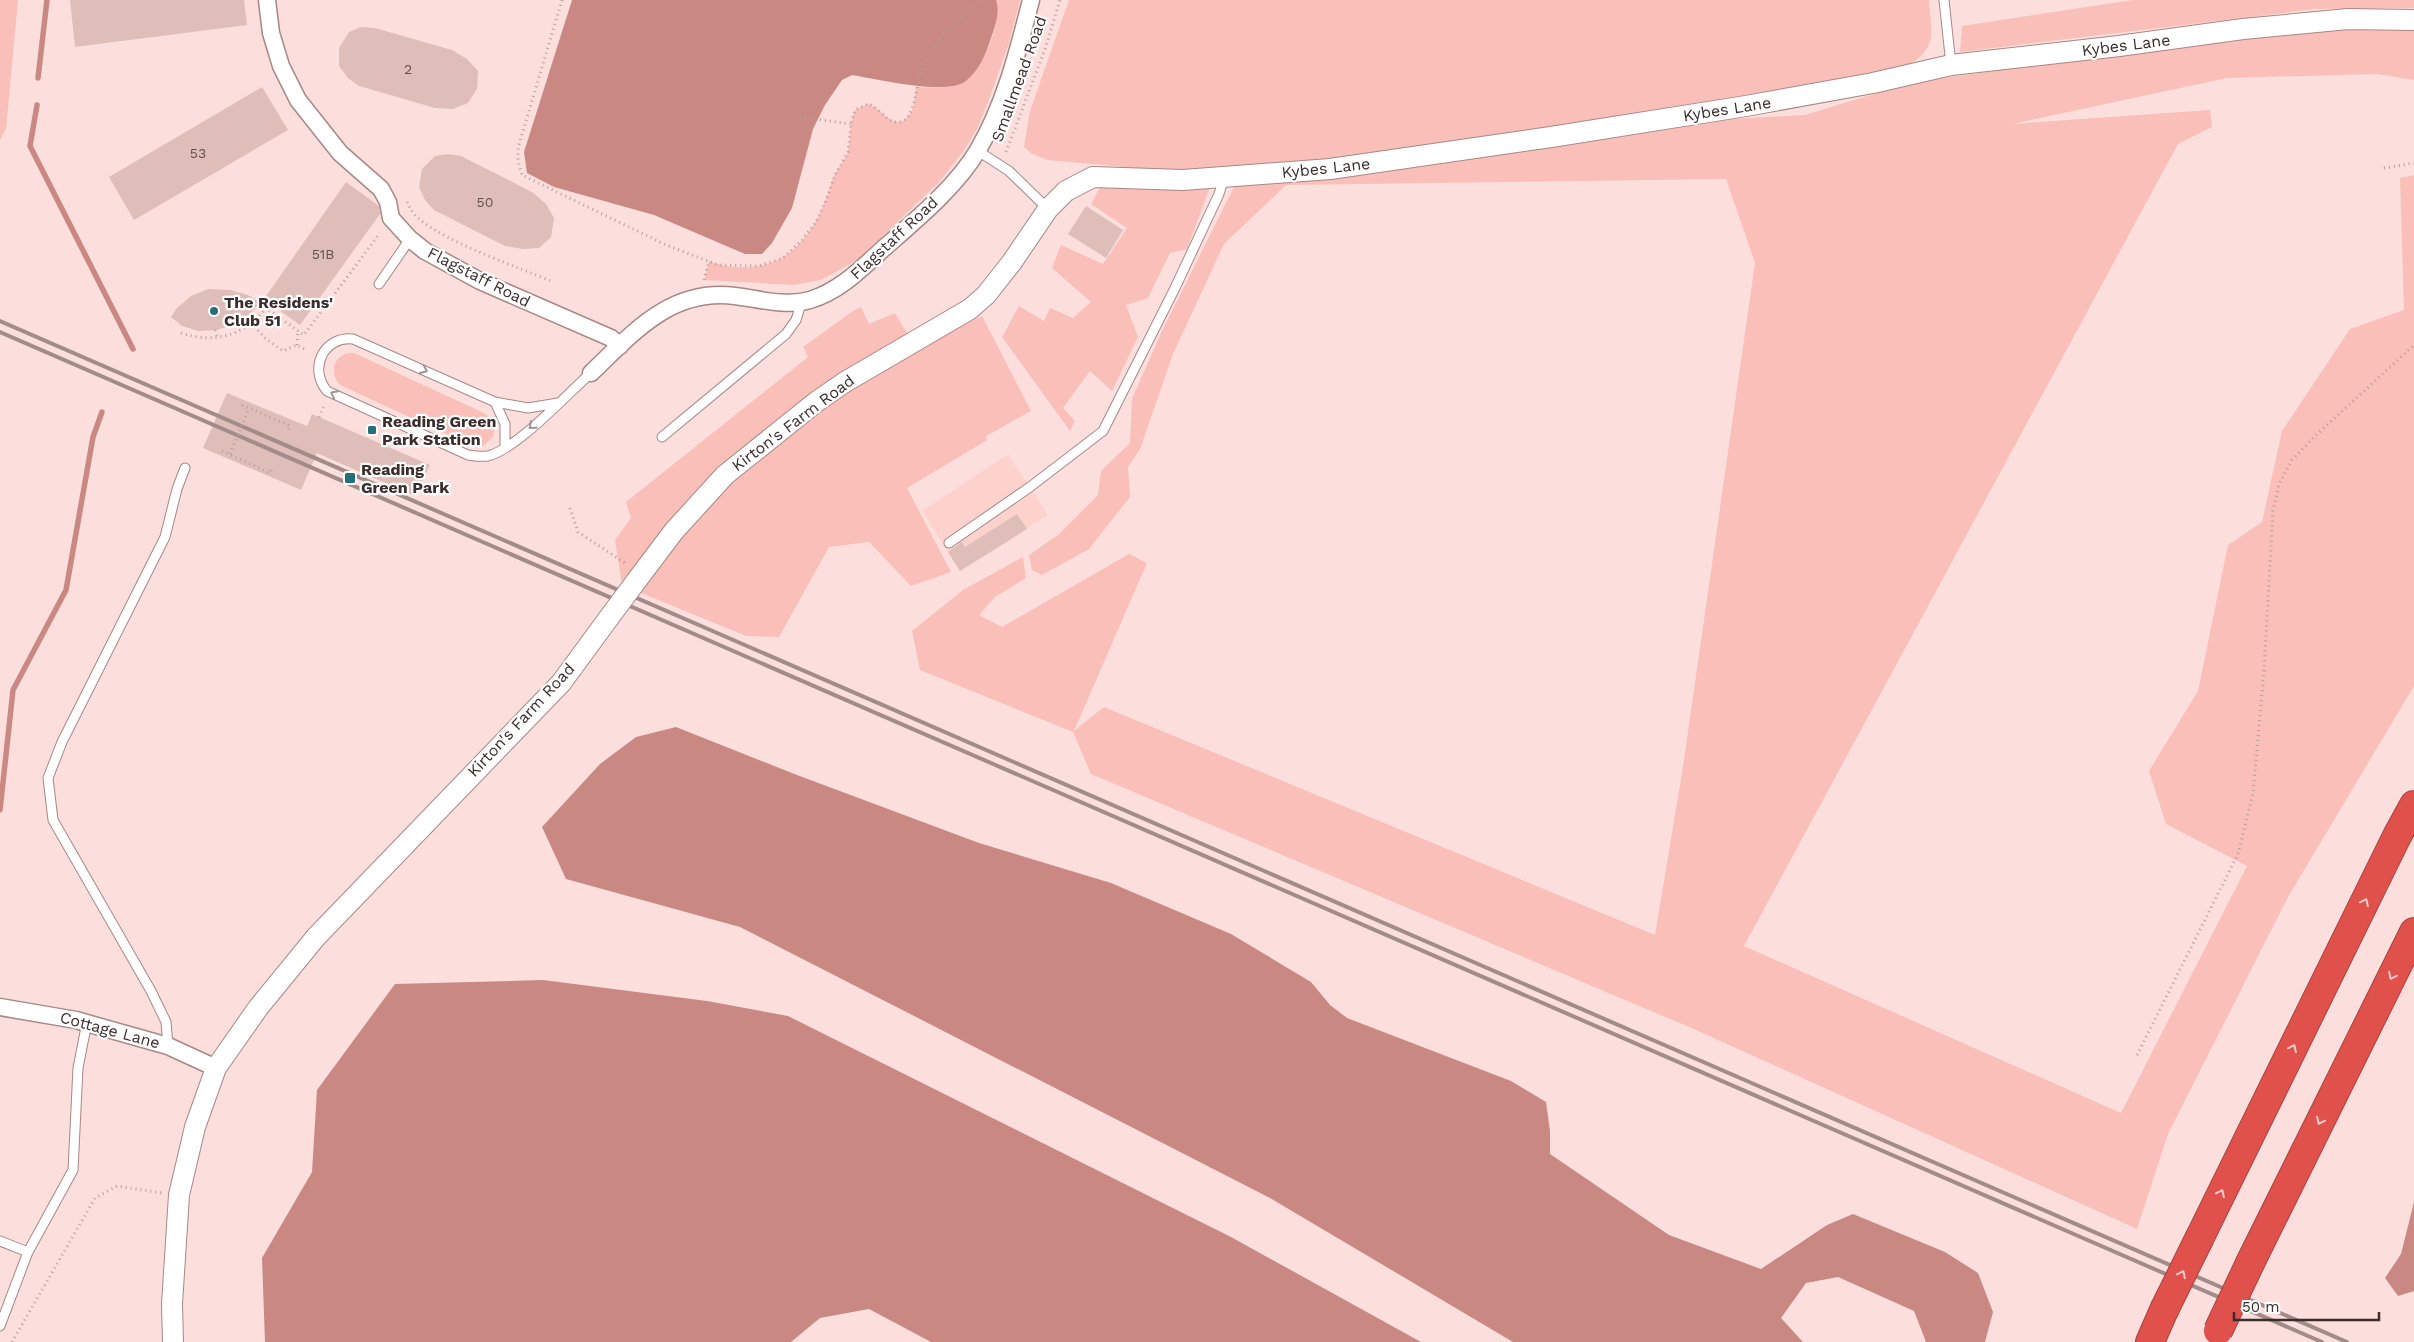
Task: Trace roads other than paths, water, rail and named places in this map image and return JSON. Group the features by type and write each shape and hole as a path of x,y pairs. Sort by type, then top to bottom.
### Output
{"highway":[{"path":"2150,1342 2397,836 2414,805"},
{"path":"2215,1336 2414,932"}],"street":[{"name":"Flagstaff Road","path":"268,0 274,41 281,66 298,100 340,153 380,189 388,202 391,218 410,239 425,251 480,281 611,338 620,346"},
{"name":"Flagstaff Road","path":"591,373 665,308 698,296 734,296 779,303 810,300 846,282 908,228 960,176 978,151 1003,96 1019,47 1031,0"},
{"name":"Kybes Lane","path":"1048,209 1066,191 1093,177 1184,180 1330,169 1551,138 1874,83 1951,65 2119,46 2242,29 2348,20 2414,20"},
{"name":"Kirton's Farm Road","path":"173,1342 172,1304 178,1195 195,1127 216,1068 258,1008 316,937 561,683 674,531 725,475 838,387 970,309 986,295 1012,262 1048,209"},
{"name":"Cottage Lane","path":"0,1007 87,1022 168,1046 216,1068"}],"lane":[{"path":"1944,0 1951,65"},
{"path":"978,151 1000,164 1048,209"},
{"path":"949,543 1030,487 1103,431 1175,288 1219,194 1224,177"},
{"path":"379,284 410,239"},
{"path":"662,437 786,334 796,320 802,300"},
{"path":"558,403 528,408 495,402 353,339 344,338 335,341 327,347 320,359 319,380 326,391 468,455 488,456 505,448 558,403 591,373"},
{"path":"495,402 505,424 505,448"},
{"path":"168,1046 166,1022 151,991 53,820 48,778 66,733 165,537 177,489 185,468"},
{"path":"0,1326 28,1252 73,1170 78,1068 87,1022"},
{"path":"0,1241 28,1252"}],"waterway":[{"path":"38,78 47,0"},
{"path":"37,105 30,146 133,349"},
{"path":"0,810 13,690 66,590 93,437 102,412"}],"railway":[{"path":"0,321 2347,1342"},
{"path":"0,332 2322,1342"}],"place":[{"name":"The Residens' Club 51","path":"214,311"},
{"name":"Reading Green Park Station","path":"372,430"},
{"name":"Reading Green Park","path":"350,478"}]}
